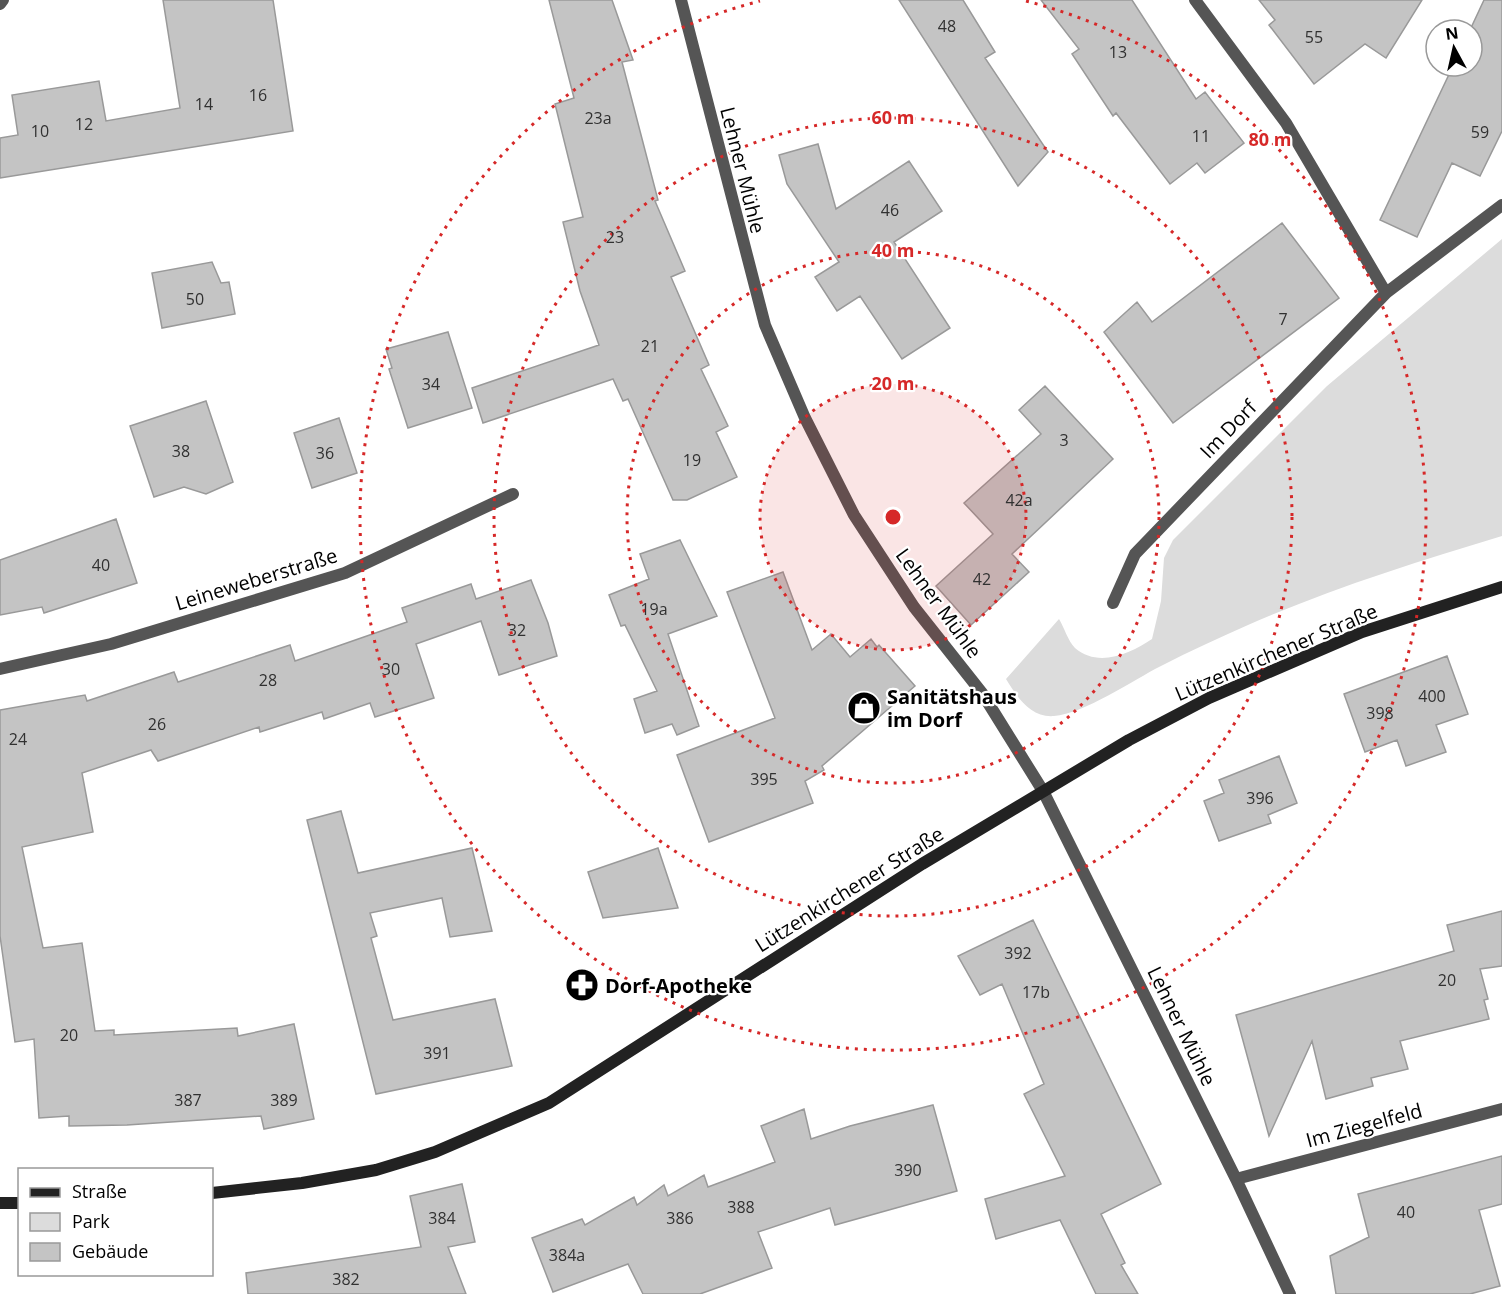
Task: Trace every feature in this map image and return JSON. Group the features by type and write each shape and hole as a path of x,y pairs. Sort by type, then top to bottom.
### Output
{"main road":[{"name":"Lützenkirchener Straße","path":"213,1193 302,1183 376,1170 435,1152 549,1103 922,864 1129,740 1209,698 1362,632 1502,587"},
{"path":"0,1203 18,1203"}],"street":[{"path":"0,4 3,0"},
{"name":"Lehner Mühle","path":"681,0 765,324 805,418 854,515 914,607 982,693 1043,791 1236,1179 1290,1294"},
{"path":"1195,0 1286,123 1386,293"},
{"name":"Im Dorf","path":"1113,603 1135,554 1386,293 1502,205"},
{"name":"Leineweberstraße","path":"0,669 111,644 345,573 513,494"},
{"name":"Im Ziegelfeld","path":"1236,1179 1502,1109"}],"green space":[{"path":"1502,239 1502,536 1374,577 1279,612 1183,655 1108,696 1066,714 1046,716 1038,714 1026,705 1006,679 1059,619 1075,648 1094,657 1114,657 1124,654 1152,639 1161,601 1164,558 1173,540 1327,386"}],"building":[{"path":"163,0 273,0 293,131 0,178 0,138 18,135 12,95 99,81 106,121 180,108"},
{"path":"549,0 612,0 633,60 622,62 658,200 655,201 685,271 671,277 709,365 701,369 728,426 716,432 737,477 687,500 673,500 628,399 623,401 613,379 483,423 472,388 599,345 580,291 563,222 583,217 555,104 574,98"},
{"path":"899,0 963,0 995,52 985,58 1048,152 1018,186"},
{"path":"1041,0 1132,0 1196,99 1205,92 1244,143 1205,173 1197,163 1170,184 1116,113 1113,116 1072,54 1079,49"},
{"path":"1259,0 1422,0 1386,58 1365,44 1314,84 1269,25 1275,20"},
{"path":"1484,0 1502,0 1502,131 1480,176 1452,163 1417,237 1380,220 1447,78 1484,78 1484,18 1476,18"},
{"path":"818,144 836,209 909,161 942,211 894,242 950,328 902,359 860,296 837,311 815,277 839,262 787,184 779,155"},
{"path":"1282,223 1339,298 1173,423 1104,332 1137,302 1152,322"},
{"path":"212,262 221,283 229,282 235,314 162,328 152,273"},
{"path":"448,332 472,408 408,428 389,369 392,368 386,349"},
{"path":"1045,386 1113,459 1012,554 1029,572 971,625 936,586 993,534 964,503 1041,434 1019,410"},
{"path":"206,401 233,482 206,494 184,487 154,497 130,426"},
{"path":"339,418 357,473 312,488 294,433"},
{"path":"116,519 137,583 44,613 42,607 0,615 0,560"},
{"path":"680,540 717,616 668,634 699,726 677,735 672,724 645,733 634,699 657,691 625,625 621,626 609,595 649,579 640,554"},
{"path":"783,572 812,650 831,634 850,657 871,639 915,686 822,766 824,770 805,781 813,803 709,842 677,755 775,718 727,592"},
{"path":"531,580 548,623 557,656 499,675 481,621 416,644 434,698 375,717 370,703 324,719 322,712 260,732 259,727 158,761 151,750 82,773 93,832 22,847 43,948 82,943 95,1031 114,1030 114,1035 237,1028 238,1036 294,1024 314,1119 264,1129 261,1116 127,1125 69,1126 69,1116 39,1118 34,1039 15,1042 0,936 0,710 85,695 87,701 174,672 178,682 290,645 295,661 407,622 402,608 471,584 476,599"},
{"path":"1447,656 1468,714 1436,725 1446,752 1406,766 1397,740 1365,752 1344,694"},
{"path":"1279,756 1297,803 1268,815 1271,823 1219,841 1204,801 1224,793 1219,780"},
{"path":"341,811 358,873 472,848 492,931 450,937 442,898 370,913 377,936 371,938 393,1020 495,999 512,1066 376,1094 307,820"},
{"path":"658,848 678,908 603,918 588,872"},
{"path":"1502,911 1502,966 1480,969 1488,999 1484,1000 1489,1019 1400,1041 1408,1069 1371,1078 1373,1086 1326,1099 1312,1041 1269,1136 1236,1015 1454,951 1447,925"},
{"path":"1033,920 1161,1184 1101,1214 1125,1263 1121,1265 1138,1294 1096,1294 1060,1220 996,1239 985,1199 1065,1176 1024,1094 1044,1084 1002,984 980,995 958,956"},
{"path":"933,1105 957,1191 835,1225 830,1208 758,1232 772,1268 700,1294 643,1294 628,1264 553,1292 532,1238 582,1219 585,1225 634,1197 637,1205 664,1185 668,1196 704,1175 708,1187 775,1162 761,1126 804,1109 811,1139 850,1126"},
{"path":"1502,1156 1502,1204 1479,1210 1500,1286 1470,1294 1336,1294 1330,1256 1369,1237 1358,1194"},
{"path":"462,1184 475,1242 448,1247 466,1294 248,1294 246,1273 421,1247 410,1196"}],"place":[{"name":"Sanitätshaus im Dorf","path":"864,708"},
{"name":"Dorf-Apotheke","path":"582,985"}]}
